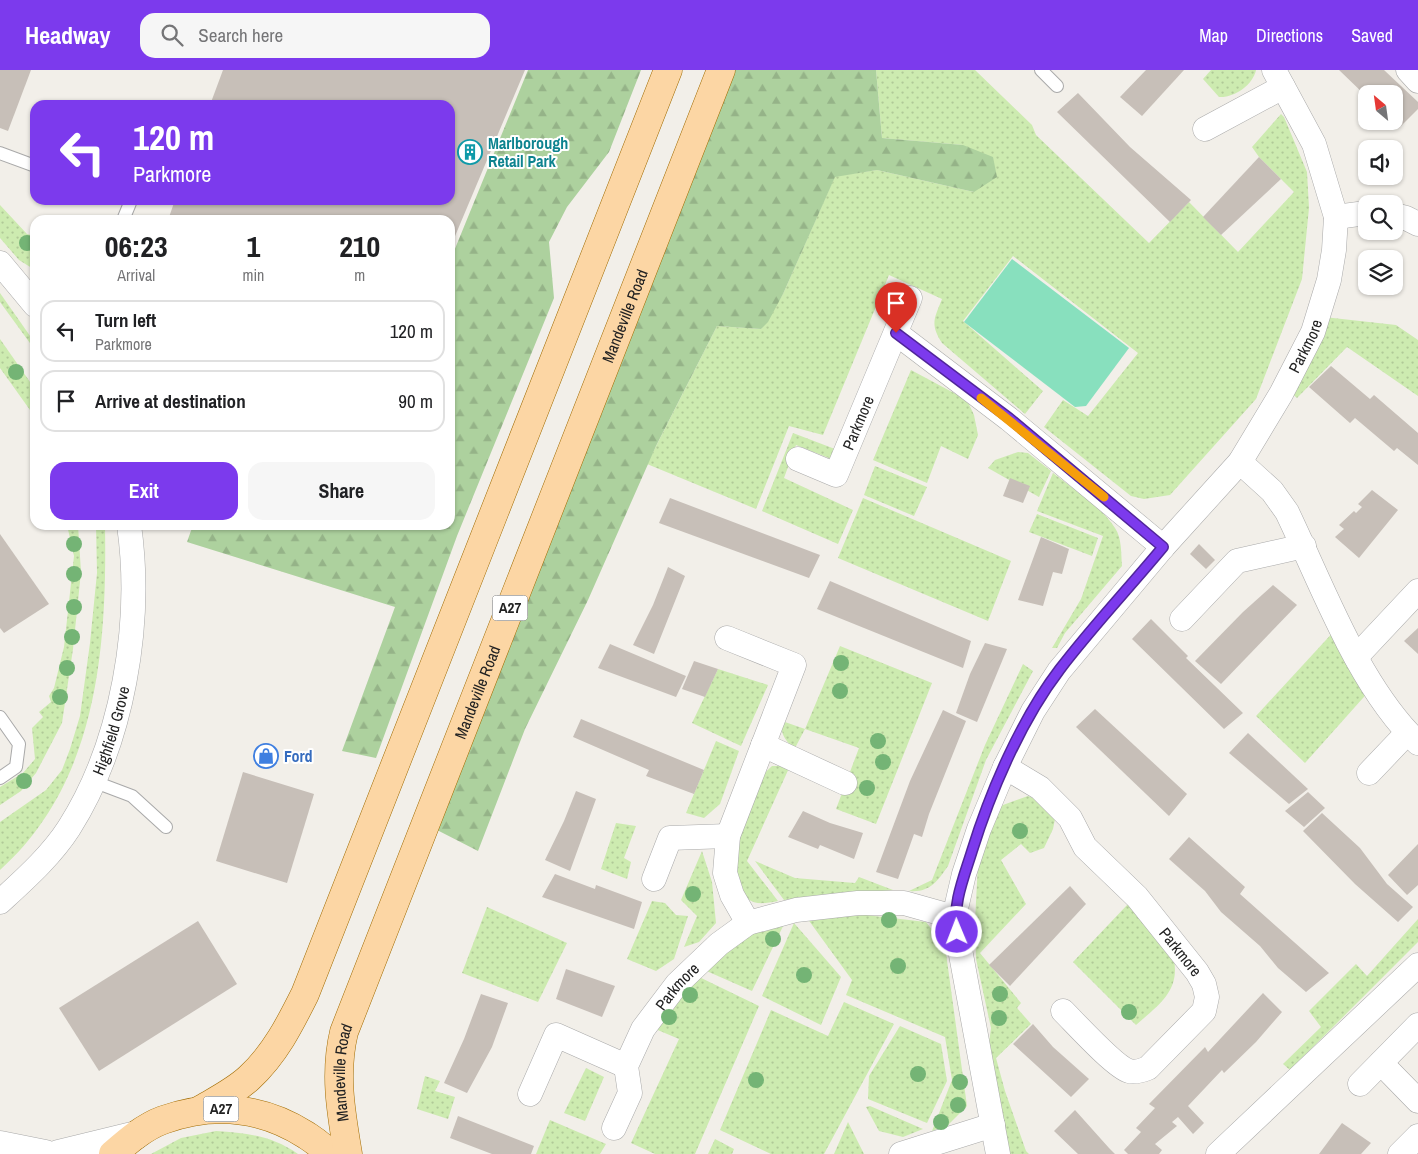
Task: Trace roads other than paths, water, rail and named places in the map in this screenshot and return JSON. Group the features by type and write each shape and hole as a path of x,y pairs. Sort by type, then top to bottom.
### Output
{"main road":[{"name":"A27","path":"200,1110 249,1078 264,1062 291,1024 305,994 668,70"},
{"name":"Mandeville Road","path":"348,1154 339,1100 338,1074 344,1032 721,70"},
{"name":"A27","path":"113,1154 136,1135 162,1120 200,1110 239,1109 284,1121 324,1147 330,1154"}],"street":[{"path":"1408,70 1418,80"},
{"path":"1205,130 1279,78"},
{"name":"Parkmore","path":"998,1154 954,917 964,874 979,829 1005,767 1033,711 1059,671 1163,547 1240,462 1281,394 1313,332 1329,280 1336,217 1314,144 1279,78"},
{"path":"1336,217 1358,214"},
{"path":"1403,217 1418,224"},
{"path":"0,262 30,298"},
{"name":"Parkmore","path":"798,459 836,475 910,298"},
{"path":"896,333 1009,418 1163,547"},
{"path":"1240,462 1272,491 1287,512 1356,657 1376,690 1413,738 1369,773"},
{"name":"Highfield Grove","path":"0,902 37,868 69,829 95,782 115,721 130,646 134,596 129,530"},
{"path":"1182,619 1237,561 1304,546"},
{"path":"1356,657 1418,591"},
{"path":"727,638 794,665 728,836 725,873 732,895 748,923"},
{"path":"763,745 845,783"},
{"name":"Parkmore","path":"1005,767 1040,788 1070,818 1085,847 1138,897 1197,972 1207,997 1204,1011 1148,1068 1138,1071 1129,1071 1116,1062 1063,1011"},
{"path":"654,879 670,838 728,836"},
{"name":"Parkmore","path":"626,1066 643,1029 677,984 719,944 748,923 796,910 858,903 904,903 954,917"},
{"path":"1218,1154 1418,965"},
{"path":"1360,1084 1418,1026"},
{"path":"530,1094 556,1035 626,1066 630,1092 614,1128"},
{"path":"1381,1062 1418,1102"},
{"path":"902,1154 993,1125"},
{"path":"58,1154 136,1135"},
{"path":"1400,1154 1418,1136"},
{"path":"0,1145 45,1154"}],"lane":[{"path":"1041,70 1057,86"},
{"path":"0,153 30,164"},
{"path":"0,717 20,744 16,767 0,778"},
{"path":"95,782 132,796 166,826"}],"place":[{"name":"Marlborough Retail Park","path":"470,152"},
{"name":"Ford","path":"266,756"}]}
